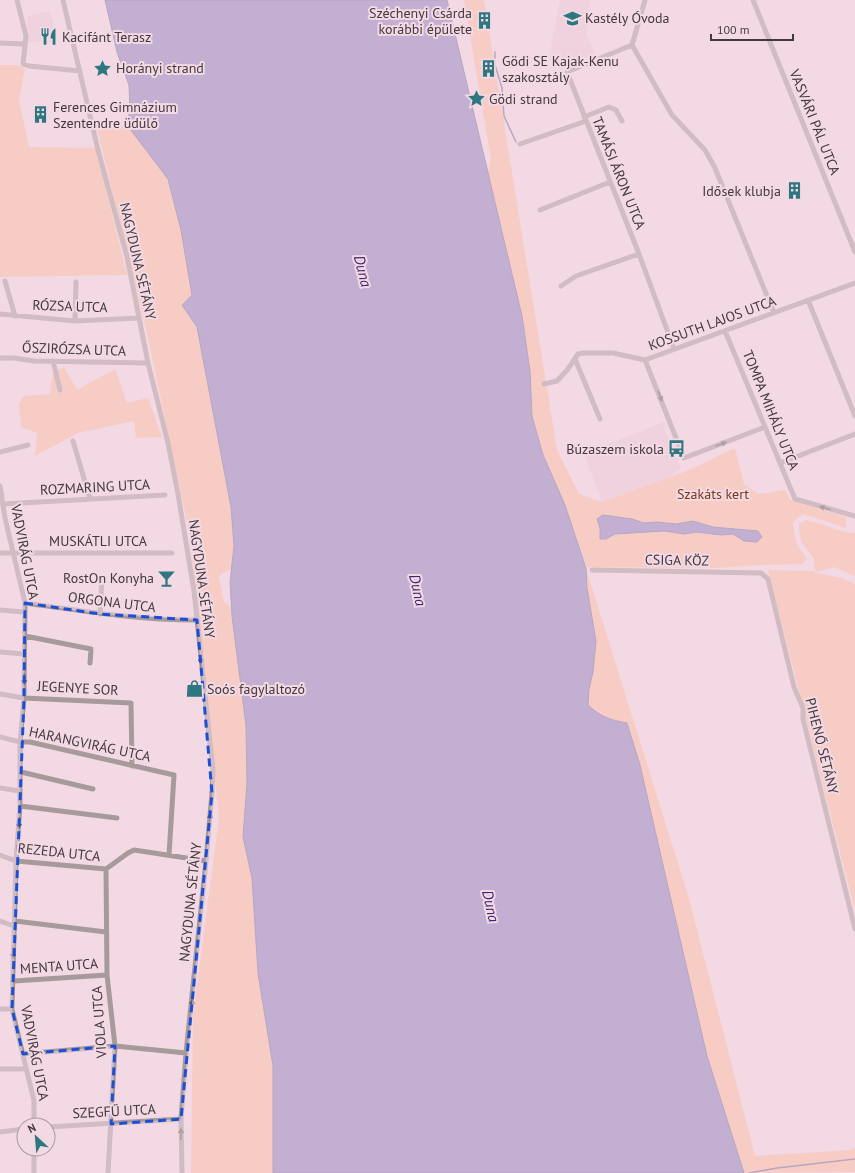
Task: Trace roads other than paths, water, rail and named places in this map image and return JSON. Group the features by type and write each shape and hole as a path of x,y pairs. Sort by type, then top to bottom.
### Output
{"street":[{"path":"17,0 26,36 23,64 29,66 80,71"},
{"name":"NAGYDUNA SÉTÁNY","path":"63,0 98,150 127,257 148,363 168,443 178,494 193,587 213,770 206,861 186,1053 181,1119 182,1173"},
{"path":"645,0 632,45 672,115 705,150 715,168 774,313"},
{"name":"VASVÁRI PÁL UTCA","path":"753,0 855,252"},
{"path":"0,43 24,44"},
{"name":"TAMÁSI ÁRON UTCA","path":"632,45 566,72 639,254 674,349"},
{"path":"520,144 585,119 609,107 616,110 622,121"},
{"path":"540,210 610,182"},
{"path":"561,286 576,276 639,254"},
{"path":"5,281 14,316"},
{"path":"75,321 76,282"},
{"name":"KOSSUTH LAJOS UTCA","path":"575,359 578,354 583,353 613,353 645,360 855,283"},
{"path":"808,300 855,416"},
{"name":"RÓZSA UTCA","path":"0,314 75,321 139,318"},
{"name":"TOMPA MIHÁLY UTCA","path":"725,331 795,499 855,516"},
{"name":"ŐSZIRÓZSA UTCA","path":"0,358 14,358 34,361 148,363"},
{"path":"544,384 556,381 568,369 575,359"},
{"path":"575,359 600,419"},
{"path":"645,360 684,458 765,427"},
{"path":"53,361 60,390"},
{"path":"780,463 855,434"},
{"path":"73,441 90,499"},
{"path":"0,452 28,445"},
{"name":"VADVIRÁG UTCA","path":"0,486 3,504 3,518 25,603 24,698 20,742 20,806 16,861 13,942 14,981 12,1009 23,1054 25,1069 34,1101 34,1117"},
{"name":"ROZMARING UTCA","path":"3,504 165,495"},
{"name":"MUSKÁTLI UTCA","path":"0,553 172,553"},
{"name":"CSIGA KÖZ","path":"592,570 761,573"},
{"name":"PIHENŐ SÉTÁNY","path":"761,573 768,579 794,687 803,708 803,719 842,881 853,913 855,928"},
{"path":"100,614 102,578"},
{"name":"ORGONA UTCA","path":"25,603 100,614 171,620 197,620"},
{"path":"0,610 24,612"},
{"path":"25,636 91,649 90,663"},
{"path":"0,652 24,654"},
{"name":"JEGENYE SOR","path":"0,694 24,698 131,703 132,766"},
{"name":"HARANGVIRÁG UTCA","path":"0,738 20,742 30,742 174,775 169,855"},
{"path":"21,772 92,789"},
{"path":"0,788 20,791"},
{"path":"20,806 117,818"},
{"name":"REZEDA UTCA","path":"0,856 16,861 106,869 134,850 206,861"},
{"name":"VIOLA UTCA","path":"106,869 107,975 115,1046 108,1173"},
{"path":"0,921 14,924 106,932"},
{"name":"MENTA UTCA","path":"14,981 107,975"},
{"path":"0,1009 12,1009"},
{"path":"23,1054 115,1046 186,1053"},
{"path":"0,1069 25,1069"},
{"name":"SZEGFŰ UTCA","path":"56,1127 181,1119"},
{"path":"0,1132 16,1130"},
{"path":"34,1157 34,1173"}],"water":[{"name":"Duna","path":"105,0 447,0 522,316 530,371 532,416 543,455 565,505 586,568 587,588 596,641 588,705 606,717 627,723 640,765 707,1056 744,1173 273,1173 273,1066 258,973 252,878 243,837 247,783 246,725 232,616 230,582 234,546 231,507 197,327 182,305 192,295 181,230 168,179 127,125 130,109 129,85 117,52"},
{"path":"603,515 632,519 644,523 657,522 676,524 693,521 713,527 758,531 762,537 757,542 744,541 733,534 721,535 697,532 684,534 664,531 615,534 606,539 600,539 600,528 597,519"}],"waterway":[{"path":"495,52 495,65 502,88 504,116 516,142"},
{"path":"749,1173 777,1168 855,1159"}],"place":[{"name":"Kastély Óvoda","path":"572,18"},
{"name":"Széchenyi Csárda korábbi épülete","path":"485,21"},
{"name":"Kacifánt Terasz","path":"49,37"},
{"name":"Horányi strand","path":"103,68"},
{"name":"Gödi SE Kajak-Kenu szakosztály","path":"489,69"},
{"name":"Gödi strand","path":"476,99"},
{"name":"Ferences Gimnázium Szentendre üdülő","path":"40,115"},
{"name":"Idősek klubja","path":"794,191"},
{"name":"Búzaszem iskola","path":"677,449"},
{"name":"RostOn Konyha","path":"167,578"},
{"name":"Soós fagylaltozó","path":"194,689"}],"park label":[{"name":"Szakáts kert","path":"713,494"}]}
